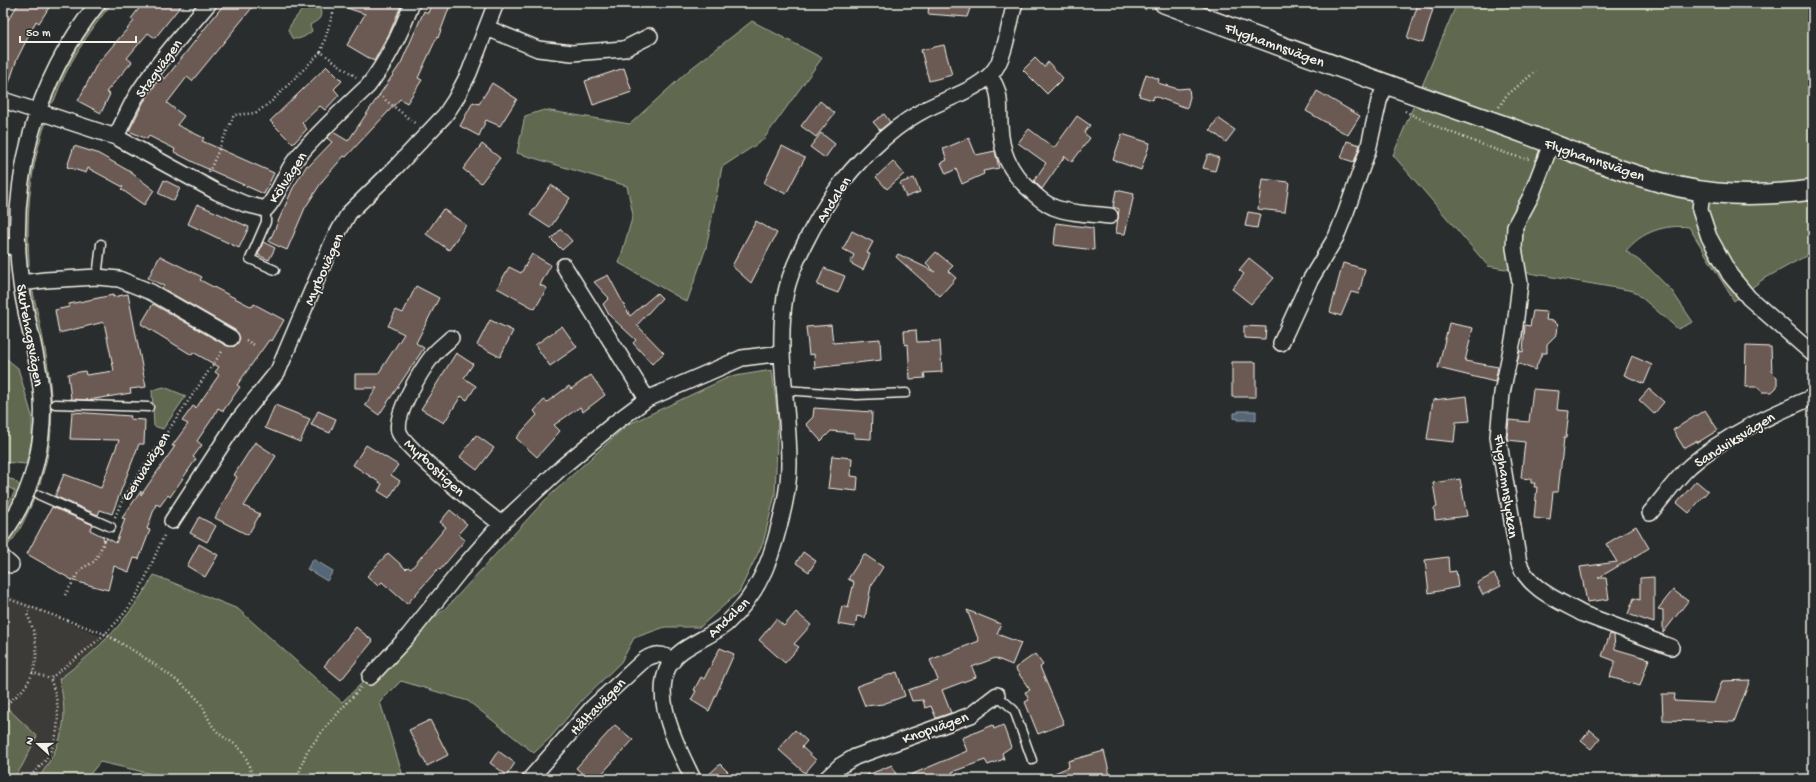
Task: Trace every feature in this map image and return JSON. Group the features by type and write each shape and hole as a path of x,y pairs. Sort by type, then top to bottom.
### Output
{"street":[{"name":"Skutehagsvägen","path":"3,534 31,480 40,442 41,389 21,283 18,245 18,211 22,175 29,140 38,111 56,67 69,42 98,3"},
{"name":"Stagvägen","path":"116,137 135,99 147,80 170,49 209,3"},
{"name":"Kölvägen","path":"3,100 116,137 203,185 245,204 266,209 272,202 284,178 296,160 368,86 390,55 412,3"},
{"name":"Myrbovägen","path":"172,522 236,423 278,371 333,241 349,212 428,134 445,115 455,100 469,73 496,3"},
{"name":"Andalen","path":"693,779 674,739 664,705 663,686 668,669 673,661 682,652 705,639 726,624 750,598 764,575 786,503 789,465 782,353 782,326 785,295 793,270 834,192 864,158 901,125 916,114 974,87 989,76 1000,60 1015,3"},
{"name":"Flyghamnsvägen","path":"1164,3 1622,170 1665,183 1702,190 1751,194 1813,190"},
{"path":"487,28 538,49 572,53 624,49 650,36"},
{"path":"989,76 996,84 999,94 1001,142 1007,162 1019,180 1038,198 1052,207 1065,211 1110,216"},
{"path":"1281,343 1309,282 1336,237 1368,150 1380,101 1386,84"},
{"name":"Flyghamnslyckan","path":"1551,144 1531,196 1515,226 1514,248 1520,283 1514,334 1502,393 1498,437 1520,563 1528,580 1570,607 1584,614 1672,647"},
{"path":"1702,190 1700,210 1709,237 1730,275 1749,298 1813,354"},
{"path":"3,247 18,245"},
{"path":"564,266 648,399"},
{"path":"21,283 97,277 119,279 145,290 231,338"},
{"name":"Myrbostigen","path":"451,338 434,354 403,405 399,418 399,431 403,439 419,455 463,494 501,524"},
{"path":"370,677 409,635 460,571 501,524 562,467 616,422 648,399 742,358 782,353"},
{"name":"Sandviksvägen","path":"1650,513 1690,467 1705,455 1745,429 1776,413 1813,397"},
{"name":"Håltavägen","path":"530,779 593,707 644,660 652,655 659,654 666,656 673,661"},
{"name":"Knopvägen","path":"826,779 840,766 855,757 971,715 997,695"}],"lane":[{"path":"266,209 266,222 250,259 275,270"},
{"path":"97,277 101,244"},
{"path":"784,390 857,395 906,393"},
{"path":"55,404 149,408"},
{"path":"39,495 111,527"},
{"name":"Knopvägen","path":"997,695 1014,710 1032,760"}],"path":[{"path":"203,185 234,115 256,113 321,52 336,3"},
{"path":"321,52 368,86 428,134"},
{"path":"1491,121 1506,96 1536,71"},
{"path":"231,338 235,333 256,346"},
{"name":"Genuavägen","path":"65,595 81,569 95,560 125,494 231,338"},
{"path":"50,678 91,647 120,619 135,597 172,522"},
{"path":"3,597 29,608 105,634 188,690 201,703 211,725 219,735 239,748 247,757 254,779"},
{"path":"3,706 18,697 32,672 37,650 35,631 27,614 29,608"},
{"path":"28,779 46,758 53,745 57,729 54,688 50,678 32,672"},
{"path":"297,779 306,754 325,728 370,677"}],"shaded area":[{"path":"3,593 107,639 59,679 64,699 62,737 38,779 3,779"}],"green space":[{"path":"106,3 112,3 79,49 65,74 54,101 52,103 49,102 69,56 91,22"},
{"path":"1457,3 1813,3 1813,252 1762,280 1734,301 1689,227 1680,226 1662,228 1646,234 1632,244 1626,251 1648,267 1672,291 1693,322 1678,329 1634,291 1488,266 1393,155"},
{"path":"309,5 315,5 320,8 320,17 310,25 312,31 310,33 300,38 292,38 288,30 289,27 300,12"},
{"path":"752,21 822,58 763,140 722,167 706,248 687,302 619,263 633,215 627,186 517,153 525,116 544,110 630,124 689,70"},
{"path":"46,122 36,156 30,190 28,225 29,266 27,266 25,261 26,188 40,125"},
{"path":"29,291 33,292 45,348 51,401 51,427 48,453 41,480 30,508 19,530 4,548 4,543 42,462"},
{"path":"3,356 18,368 32,416 32,439 26,464 3,462"},
{"path":"772,370 778,418 775,495 763,543 739,592 700,627 665,627 634,638 621,662 582,700 551,737 534,753 468,701 401,681 380,702 404,779 174,779 100,762 86,779 38,779 53,755 62,732 64,708 59,679 88,656 123,620 154,575 238,609 342,702 385,661 450,604 545,500 627,425 729,377"},
{"path":"164,387 186,396 163,429 154,426 152,390"},
{"path":"6,478 14,480 21,487 3,522 3,513 15,491 4,485"},
{"path":"3,704 37,736 22,766 13,779 3,779"}],"water":[{"path":"1238,411 1256,411 1256,420 1234,419 1234,413 1238,413"},
{"path":"313,559 333,571 327,581 307,569"}],"building":[{"path":"19,3 52,3 39,23 36,21 17,59 6,92 3,91 3,18 8,20"},
{"path":"143,3 183,3 155,38 148,33 127,58 132,62 106,92 110,94 101,113 78,101 97,64 134,21 131,19"},
{"path":"225,3 256,3 192,81 187,77 167,103 184,116 177,125 204,138 202,141 274,173 264,194 199,165 174,152 175,149 149,136 147,139 129,131 143,103 161,76 165,79"},
{"path":"338,3 402,3 390,32 374,61 347,45 365,14 338,5"},
{"path":"432,3 451,3 438,38 437,37 418,78 422,80 407,103 400,99 346,157 344,156 323,180 305,208 287,250 269,242 293,188 307,165 309,166 332,142 327,138 333,132 348,141 401,63 424,11 428,13"},
{"path":"929,3 972,3 967,17 928,14"},
{"path":"1418,4 1433,9 1423,43 1407,38"},
{"path":"944,45 952,75 929,81 921,50"},
{"path":"1035,58 1044,67 1048,62 1063,78 1047,94 1023,70"},
{"path":"327,66 342,81 334,89 339,95 325,110 320,106 302,123 307,129 293,144 270,121"},
{"path":"624,68 632,92 593,105 585,81"},
{"path":"1146,74 1159,79 1158,83 1178,89 1189,88 1190,97 1187,108 1154,96 1153,100 1139,96"},
{"path":"492,83 517,99 500,126 486,120 479,136 460,126 473,102 479,104"},
{"path":"1317,91 1360,116 1348,135 1306,111"},
{"path":"820,101 835,113 816,137 801,126"},
{"path":"884,114 890,122 880,130 873,122"},
{"path":"1077,116 1090,125 1084,133 1090,138 1072,162 1065,156 1042,189 1034,181 1046,163 1018,143 1029,129 1054,148"},
{"path":"1218,118 1235,130 1226,142 1210,130"},
{"path":"821,133 835,144 825,158 810,147"},
{"path":"1122,134 1150,143 1141,170 1113,160"},
{"path":"969,138 976,155 995,151 999,168 983,171 984,174 962,184 956,169 946,174 941,163 947,160 943,149"},
{"path":"1347,141 1360,145 1354,162 1341,158"},
{"path":"482,144 500,158 481,183 463,169"},
{"path":"74,146 97,153 129,171 154,190 144,205 121,189 123,187 88,168 86,173 67,167"},
{"path":"782,146 805,158 786,194 764,183"},
{"path":"1208,154 1219,158 1215,171 1203,168"},
{"path":"893,161 904,174 887,189 876,177"},
{"path":"914,178 920,192 906,197 900,183"},
{"path":"1262,179 1289,182 1285,212 1258,209"},
{"path":"164,180 180,188 174,201 158,193"},
{"path":"551,185 570,198 550,228 530,215"},
{"path":"1116,190 1134,194 1125,234 1116,233 1119,209 1113,207"},
{"path":"197,204 249,227 239,248 188,224"},
{"path":"443,209 466,225 449,250 426,234"},
{"path":"1248,212 1260,214 1257,228 1245,226"},
{"path":"756,221 777,233 751,283 732,266"},
{"path":"1056,223 1093,228 1094,250 1054,245"},
{"path":"561,229 572,241 562,250 551,239"},
{"path":"852,231 873,242 867,253 870,254 863,270 850,263 854,255 843,249"},
{"path":"263,242 275,248 269,260 258,255"},
{"path":"936,252 953,266 948,271 956,278 940,296 896,257 898,254 935,272 926,263"},
{"path":"532,254 551,265 540,285 547,288 535,309 497,288 509,267 521,273"},
{"path":"160,256 202,277 200,280 252,307 254,304 284,320 272,341 269,340 237,385 240,387 223,411 218,408 197,441 202,445 193,457 196,459 170,497 168,495 160,506 156,504 147,529 150,530 139,559 134,558 129,572 114,566 108,590 74,581 27,554 52,507 93,525 90,530 104,537 103,539 105,541 107,538 116,543 125,519 122,518 141,491 141,495 175,446 172,446 188,424 182,421 193,406 196,408 219,375 215,372 219,367 193,352 192,355 141,324 153,304 227,346 235,346 240,338 235,330 162,288 164,286 148,278"},
{"path":"1249,258 1274,278 1251,304 1232,289 1244,274 1239,270"},
{"path":"1343,263 1365,269 1359,294 1351,292 1341,316 1330,312"},
{"path":"824,268 845,276 838,293 817,285"},
{"path":"608,275 630,316 657,293 662,298 637,325 664,353 652,364 633,343 636,340 609,315 603,304 609,298 594,282"},
{"path":"416,286 439,298 416,343 424,348 379,415 365,405 377,388 355,388 355,374 378,374 404,334 388,326 396,310 403,313"},
{"path":"128,294 146,387 130,389 131,393 89,400 71,399 68,374 85,371 86,375 114,371 104,322 59,333 55,310 69,307 69,304 113,295 113,297"},
{"path":"1533,311 1547,312 1546,320 1554,321 1558,325 1557,334 1547,344 1547,353 1542,353 1535,370 1517,363 1520,351 1523,352 1525,325 1530,326"},
{"path":"490,320 513,331 500,357 477,345"},
{"path":"1449,323 1473,328 1465,361 1498,367 1495,382 1438,368"},
{"path":"831,325 833,343 880,339 881,360 815,368 814,354 809,355 806,327"},
{"path":"562,326 577,347 550,366 535,345"},
{"path":"1244,326 1266,327 1265,339 1244,338"},
{"path":"916,330 917,342 940,341 942,372 924,373 925,378 910,379 908,344 905,345 904,331"},
{"path":"1746,346 1771,347 1772,373 1777,377 1777,387 1772,392 1762,392 1758,387 1745,387"},
{"path":"456,353 473,364 464,378 476,386 467,400 461,396 444,423 421,409"},
{"path":"1632,356 1652,365 1644,384 1624,375"},
{"path":"1232,362 1256,362 1256,397 1232,397"},
{"path":"591,375 605,395 583,412 580,407 554,425 560,431 537,457 516,438 537,415 534,411 544,400 547,402 569,386 571,389"},
{"path":"1533,389 1559,391 1557,410 1569,411 1566,438 1564,438 1558,492 1553,492 1550,520 1534,518 1537,487 1534,487 1535,483 1531,483 1531,479 1521,478 1525,442 1508,440 1507,437 1509,420 1529,422"},
{"path":"1649,389 1664,402 1654,414 1639,400"},
{"path":"1467,396 1470,421 1456,422 1454,442 1427,439 1433,400"},
{"path":"275,405 310,419 300,442 265,428"},
{"path":"814,408 872,412 871,439 854,438 854,433 831,431 821,441 806,424 813,417"},
{"path":"1705,410 1718,430 1697,443 1696,441 1684,448 1673,430"},
{"path":"318,411 336,419 330,433 311,425"},
{"path":"72,412 131,416 130,419 145,420 144,444 139,444 112,514 100,510 98,515 55,496 64,474 101,488 119,440 70,439"},
{"path":"476,435 494,448 477,470 460,457"},
{"path":"255,442 276,456 244,506 260,514 248,535 215,518 237,477 234,475"},
{"path":"366,445 398,465 391,475 400,481 389,498 378,491 382,484 353,465"},
{"path":"832,456 852,458 851,476 858,477 857,491 828,488"},
{"path":"1460,479 1467,516 1435,520 1434,508 1437,507 1433,483"},
{"path":"1696,481 1708,491 1689,513 1677,503"},
{"path":"450,510 467,524 458,534 465,540 440,570 438,569 407,604 382,582 378,586 367,576 388,553 406,569 408,567 411,569 446,527 440,522"},
{"path":"199,517 216,526 207,542 190,533"},
{"path":"1636,526 1649,548 1598,578 1606,578 1609,599 1587,602 1580,567 1617,562 1606,544"},
{"path":"199,544 218,555 205,577 187,566"},
{"path":"803,552 816,561 809,572 796,563"},
{"path":"864,554 883,567 871,586 865,618 857,616 855,627 838,624 842,606 848,608 854,582 848,579"},
{"path":"1448,557 1449,572 1456,571 1458,587 1429,593 1425,560"},
{"path":"1494,574 1501,586 1483,595 1477,583"},
{"path":"1654,577 1654,623 1628,614 1634,598 1640,600 1640,578"},
{"path":"1673,590 1688,601 1663,633 1663,610 1658,609"},
{"path":"967,610 1001,624 997,634 1021,643 1012,665 995,658 972,667 976,677 942,690 951,713 936,718 931,706 925,708 923,700 912,701 908,690 938,680 930,660 979,641"},
{"path":"796,612 811,625 794,644 799,647 785,663 759,640 776,619 784,626"},
{"path":"356,627 373,641 341,680 324,666"},
{"path":"1610,634 1614,635 1615,649 1649,659 1640,686 1610,677 1615,661 1602,656"},
{"path":"720,648 734,654 709,711 691,700 696,691 694,690 701,677 704,679"},
{"path":"1035,654 1043,665 1040,667 1064,724 1038,734 1025,702 1029,700 1025,692 1030,690 1015,668"},
{"path":"897,672 905,696 883,704 865,706 857,686"},
{"path":"1750,680 1734,722 1663,720 1662,694 1675,694 1674,701 1714,703 1722,681"},
{"path":"430,720 448,755 427,766 409,730"},
{"path":"615,725 633,740 597,779 588,779 576,768"},
{"path":"993,725 994,729 1003,725 1011,747 1002,753 1004,759 988,765 985,760 952,772 955,779 901,779 967,751 962,738"},
{"path":"795,730 807,741 802,747 816,760 805,773 778,749"},
{"path":"1590,730 1600,738 1591,749 1581,741"},
{"path":"498,751 515,763 507,775 490,763"},
{"path":"1104,751 1111,779 1040,779 1069,767 1068,761"},
{"path":"720,764 735,779 704,779"},
{"path":"892,765 898,779 860,779 860,778"}]}
